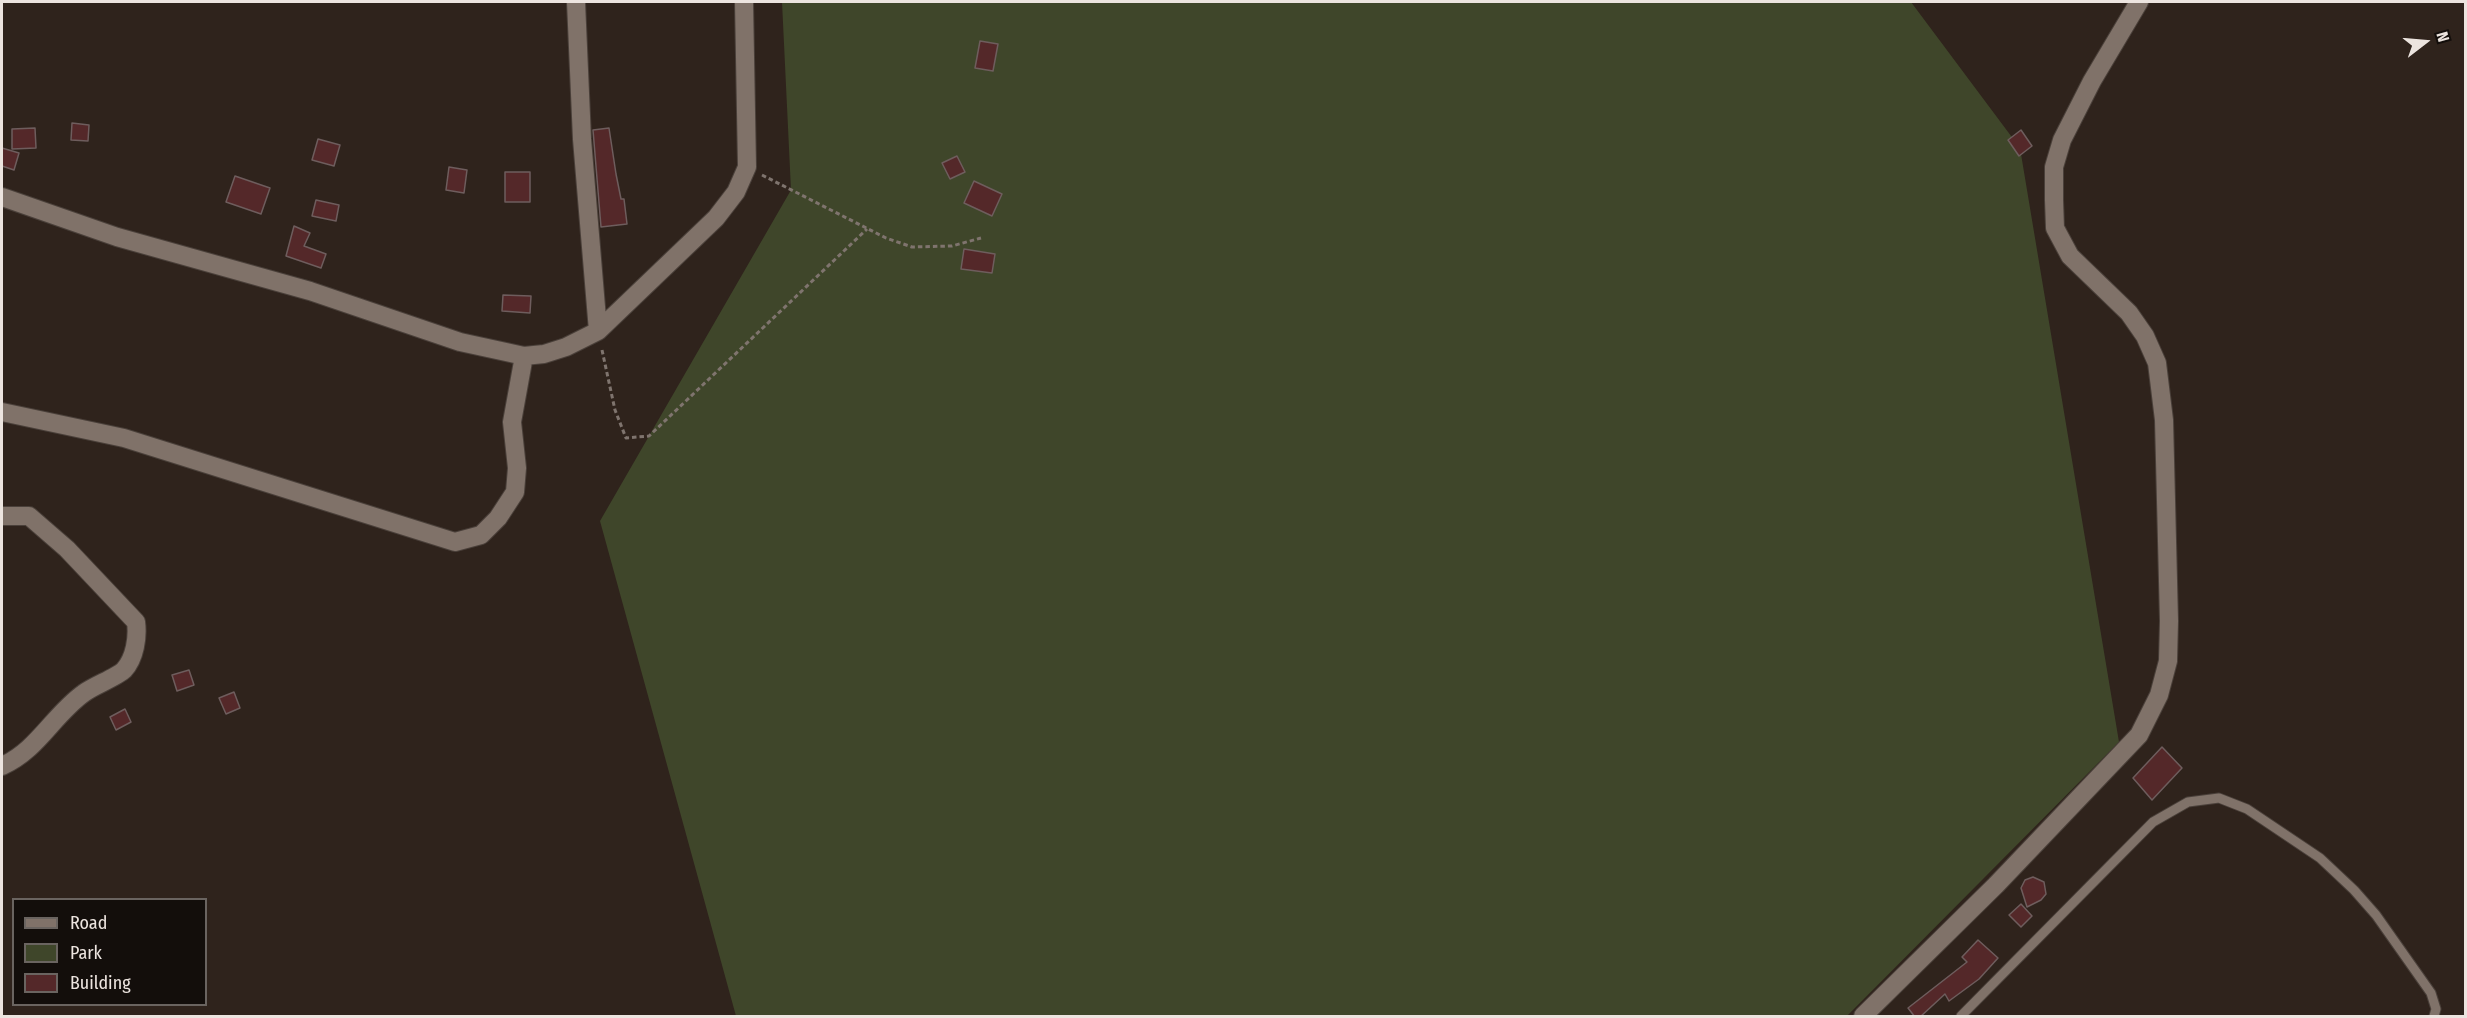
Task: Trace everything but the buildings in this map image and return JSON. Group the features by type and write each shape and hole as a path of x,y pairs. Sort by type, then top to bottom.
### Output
{"street":[{"path":"576,2 582,139 598,331"},
{"path":"2,197 117,237 309,291 460,342 524,356 544,354 566,348 598,331 716,218 736,192 747,167 744,2"},
{"path":"1863,1017 1996,885 2139,735 2159,695 2168,661 2169,621 2164,420 2157,363 2145,336 2129,313 2070,256 2055,228 2054,200 2054,167 2062,140 2092,81 2139,2"},
{"path":"2,412 124,438 455,542 481,535 498,518 515,492 517,468 512,422 524,356"},
{"path":"2,516 29,516 67,549 136,622 138,638 124,671 84,693 68,706 24,753 2,766"}],"lane":[{"path":"1961,1017 2153,822 2188,802 2218,798 2247,809 2320,858 2354,890 2376,915 2432,993 2436,1010 2434,1017"}],"path":[{"path":"747,167 867,229 912,247 952,246 981,238"},
{"path":"598,331 615,410 626,438 649,436 867,229"}],"green space":[{"path":"782,2 1911,2 2020,148 2119,742 1847,1016 736,1016 600,521 791,190"}]}
